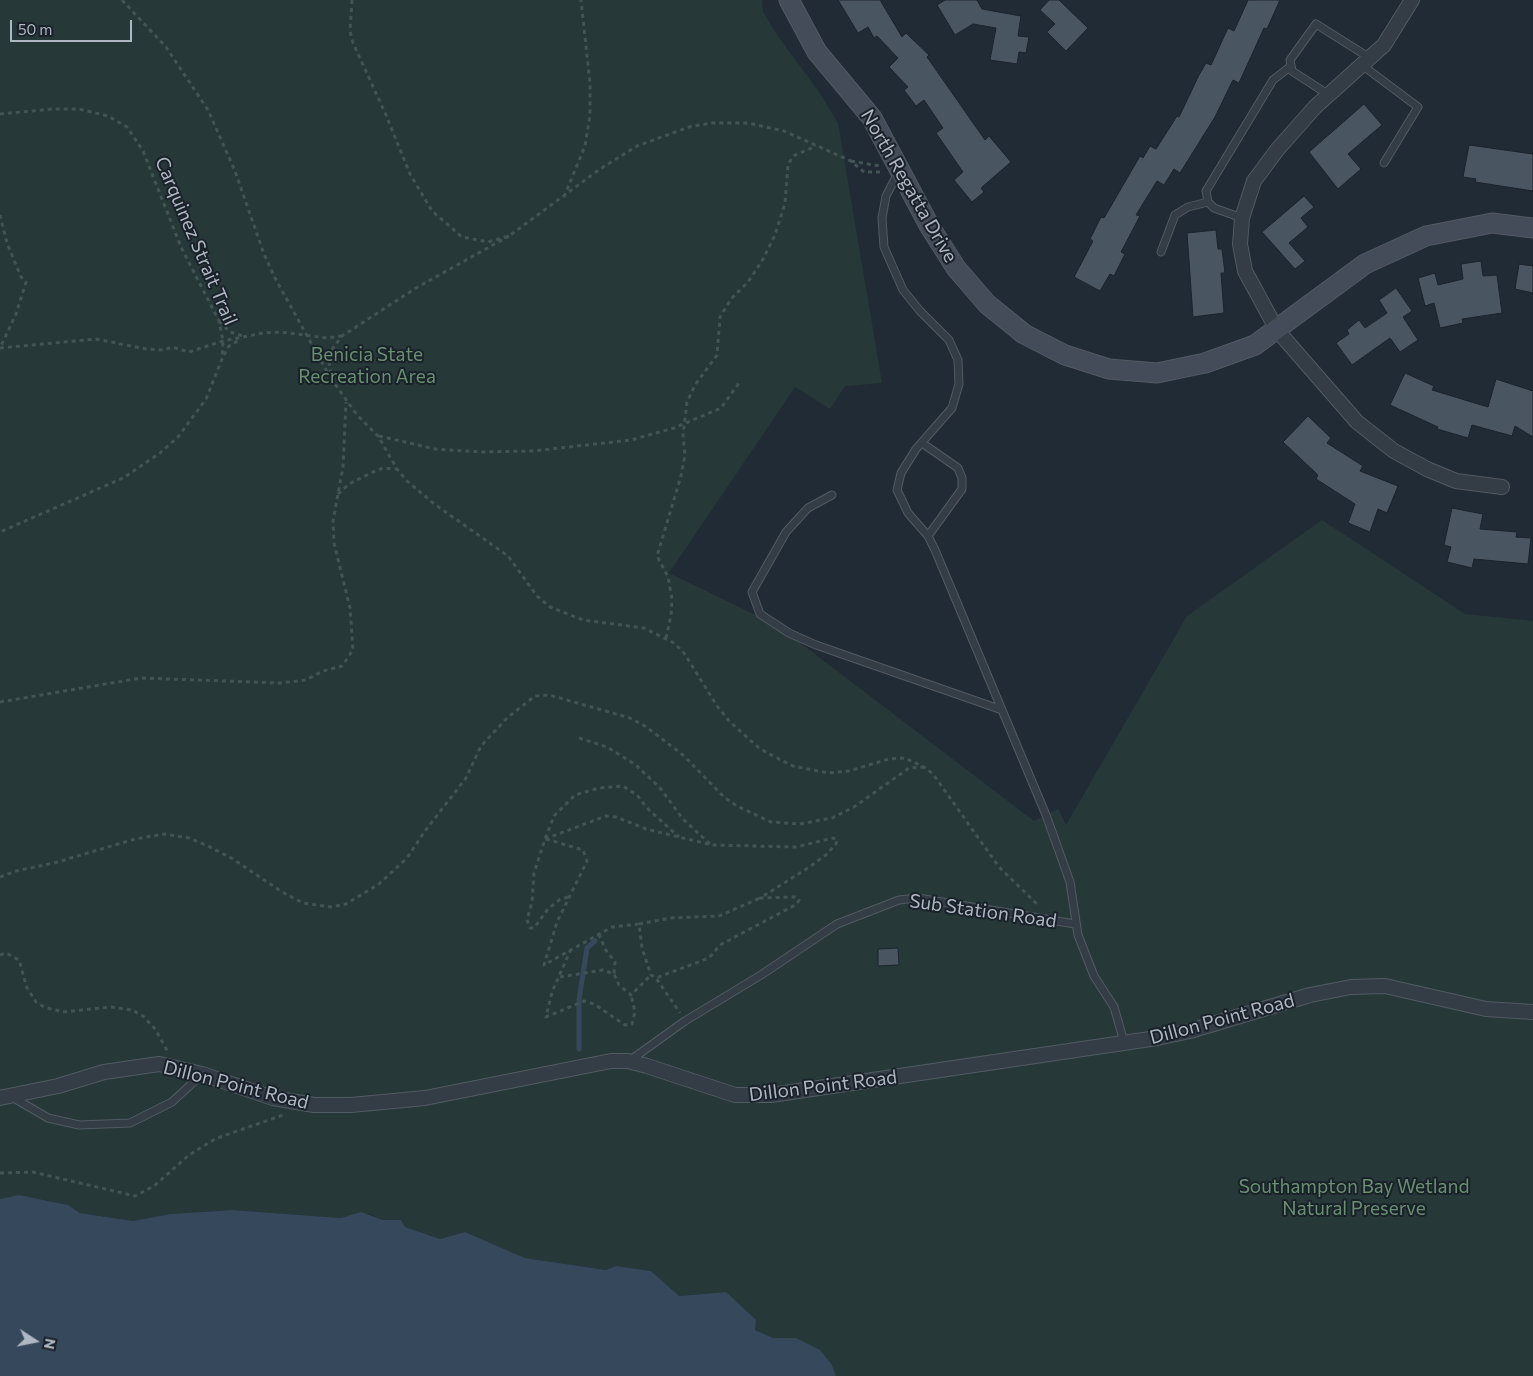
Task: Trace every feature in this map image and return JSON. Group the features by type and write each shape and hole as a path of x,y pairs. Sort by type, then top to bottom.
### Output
{"street":[{"name":"North Regatta Drive","path":"789,0 818,52 872,118 935,235 956,268 987,304 1024,334 1065,355 1109,369 1157,373 1204,363 1255,345 1365,264 1426,236 1492,223 1533,228"},
{"path":"1412,0 1384,45 1329,95 1277,150 1254,181 1242,218 1240,244 1245,271 1277,330 1357,422 1394,452 1427,470 1456,481 1502,488"},
{"name":"Dillon Point Road","path":"6,1097 104,1072 146,1064 172,1067 202,1074 252,1093 273,1098 314,1105 350,1106 425,1098 611,1061 628,1061 735,1095 771,1095 1190,1031 1310,995 1351,987 1385,986 1486,1009 1533,1012"}],"lane":[{"path":"1329,95 1292,71 1291,66 1290,60 1316,24 1366,62 1418,107 1384,163"},
{"path":"1242,218 1214,208 1208,202 1206,191 1219,166 1273,80 1291,66"},
{"path":"900,168 886,196 882,218 884,248 903,290 948,340 958,360 959,384 952,408 922,443 901,473 897,490 908,513 928,536 1046,815 1070,882 1075,924"},
{"path":"1161,252 1175,215 1188,207 1208,202"},
{"path":"922,443 958,468 962,478 962,490 928,536"},
{"path":"832,495 808,508 786,532 752,592 760,614 789,633 816,645 1002,710"},
{"name":"Sub Station Road","path":"628,1061 685,1021 761,975 837,924 899,900 918,898 1052,918 1075,924 1094,976 1114,1007 1124,1042"},
{"path":"6,1097 48,1118 79,1125 130,1123 172,1102 202,1074"}],"path":[{"path":"122,0 166,47 208,110 235,171 264,254 284,296 332,380 346,401 378,436 406,480 433,503 508,556 537,596 550,607 583,620 644,628 666,638 684,653 717,706 730,722 759,748 793,766 828,773 849,771 890,759 905,758 924,767 940,784 999,866 1052,918"},
{"path":"352,0 350,31 353,43 386,115 410,174 432,211 462,237 488,242 509,236"},
{"path":"564,198 585,146 590,115 590,82 581,0"},
{"name":"Carquinez Strait Trail","path":"0,114 53,109 79,110 108,116 127,127 143,150 178,240 219,321 223,341 222,359 206,399 178,437 160,453 123,478 0,532"},
{"path":"332,380 329,363 330,354 335,342 342,336 416,288 509,236 564,198 600,169 637,146 689,127 728,122 748,123 784,131 851,161 864,172 879,173 900,168"},
{"path":"666,638 672,599 668,577 657,556 685,455 683,424 688,402 695,385 717,355 720,317 731,299 748,282 762,262 775,235 785,203 788,165 793,156 817,145"},
{"path":"0,215 7,242 21,277 26,282 16,314 0,348"},
{"path":"219,321 230,332 246,337"},
{"path":"0,348 96,339 146,349 164,350 172,348 189,352 223,341 281,332 327,338 342,336"},
{"path":"222,359 229,346 246,337"},
{"path":"378,436 435,449 480,452 533,451 631,440 683,424 721,408 739,383"},
{"path":"0,702 141,678 280,683 306,680 323,671 342,666 353,650 350,608 334,543 333,521 343,467 346,401"},
{"path":"337,497 344,488 373,472 383,468 398,469"},
{"path":"0,877 134,839 164,834 189,838 208,846 233,859 282,892 303,903 331,907 346,904 379,884 402,863 466,778 481,746 507,718 535,696 549,695 630,718 645,726 683,755 724,796 737,806 771,822 800,824 832,818 854,808 909,768 924,767"},
{"path":"579,738 607,747 636,765 660,788 683,819 712,845"},
{"path":"569,897 559,900 534,928 530,928 528,920 532,902 534,873 554,816 569,799 591,790 623,786 637,795 648,809 680,838"},
{"path":"606,816 616,817 646,830 712,845 796,847 833,838 837,840 836,844 827,854 808,868 760,898 719,916 670,918 612,927 544,965 557,922 585,867 586,855 582,850 574,846 545,839 606,816"},
{"path":"656,978 709,958 720,945 797,904 798,900 795,897 760,898"},
{"path":"639,924 642,948 651,975 656,978 685,1021"},
{"path":"571,949 552,992 546,1017 584,1001 594,1004 628,1025 632,1024 635,1012 631,995 619,985 614,974 615,962 605,949 599,934"},
{"path":"0,955 6,953 19,960 30,994 44,1008 63,1012 96,1007 122,1007 143,1016 163,1040 172,1067"},
{"path":"560,977 603,970 614,974"},
{"path":"631,995 651,975"},
{"path":"0,1173 33,1172 135,1196 154,1186 189,1155 215,1139 287,1114"}],"green space":[{"name":"Benicia State Recreation Area","path":"0,0 762,0 763,12 777,35 819,92 838,123 882,383 845,386 830,409 795,387 669,573 778,626 1034,821 1058,809 1066,825 1187,616 1322,520 1465,614 1533,621 1533,1376 836,1376 832,1365 796,1338 773,1338 755,1330 726,1292 679,1296 651,1271 616,1266 606,1270 525,1258 465,1232 440,1239 405,1227 401,1220 383,1220 369,1214 341,1218 232,1210 170,1214 133,1221 80,1213 68,1205 19,1195 0,1199"}],"water":[{"path":"19,1195 68,1205 80,1213 133,1221 170,1214 232,1210 341,1218 361,1212 383,1220 401,1220 405,1227 440,1239 465,1232 525,1258 606,1270 616,1266 651,1271 679,1296 726,1292 756,1320 755,1330 773,1338 796,1338 820,1350 832,1365 836,1376 0,1376 0,1199"}],"building":[{"path":"838,0 880,0 902,37 906,33 929,55 927,57 985,140 989,136 1011,162 981,188 984,192 972,202 954,180 963,172 936,133 943,128 924,100 916,106 904,90 908,87 889,67 898,58 877,36 874,38 868,27 858,33"},
{"path":"945,0 977,0 982,9 1021,16 1018,36 1029,37 1026,53 1019,52 1017,64 990,60 996,28 973,24 955,35 937,5"},
{"path":"1049,0 1059,0 1088,28 1066,51 1047,32 1055,24 1040,10"},
{"path":"1248,0 1280,0 1267,29 1264,28 1239,83 1233,80 1215,117 1180,173 1174,169 1164,185 1157,181 1136,215 1140,216 1121,252 1125,254 1114,276 1110,274 1100,291 1074,277 1093,241 1090,239 1101,217 1104,218 1140,156 1143,158 1150,146 1156,149 1177,116 1179,117 1206,63 1211,65 1228,28 1234,31"},
{"path":"1364,104 1382,125 1348,154 1361,169 1338,189 1309,152"},
{"path":"1469,145 1533,154 1533,191 1475,182 1476,179 1463,177"},
{"path":"1304,196 1314,207 1301,218 1308,227 1289,243 1305,261 1295,269 1262,232"},
{"path":"1216,230 1218,249 1222,249 1225,273 1221,273 1224,313 1193,317 1187,233"},
{"path":"1481,261 1483,276 1497,275 1502,313 1462,319 1463,323 1440,328 1434,303 1425,306 1418,278 1435,273 1438,285 1463,279 1461,264"},
{"path":"1519,264 1533,266 1533,293 1515,289"},
{"path":"1396,288 1412,311 1403,317 1418,340 1400,352 1390,338 1352,365 1336,343 1349,334 1347,330 1359,320 1365,328 1387,313 1379,300"},
{"path":"1405,373 1434,386 1432,390 1488,407 1496,379 1533,391 1533,437 1515,426 1512,436 1472,425 1468,438 1437,429 1438,427 1390,405"},
{"path":"1308,416 1331,438 1327,443 1363,466 1360,471 1398,486 1387,513 1378,509 1370,532 1348,523 1355,504 1316,479 1318,475 1283,442"},
{"path":"1452,508 1483,514 1480,529 1517,532 1516,537 1531,538 1528,564 1474,559 1472,568 1447,562 1451,547 1444,545"},
{"path":"898,948 899,965 878,966 878,949"}],"waterway":[{"path":"579,1049 579,1000 587,948 595,941"}],"park label":[{"name":"Southampton Bay Wetland Natural Preserve","path":"1354,1198"}]}
